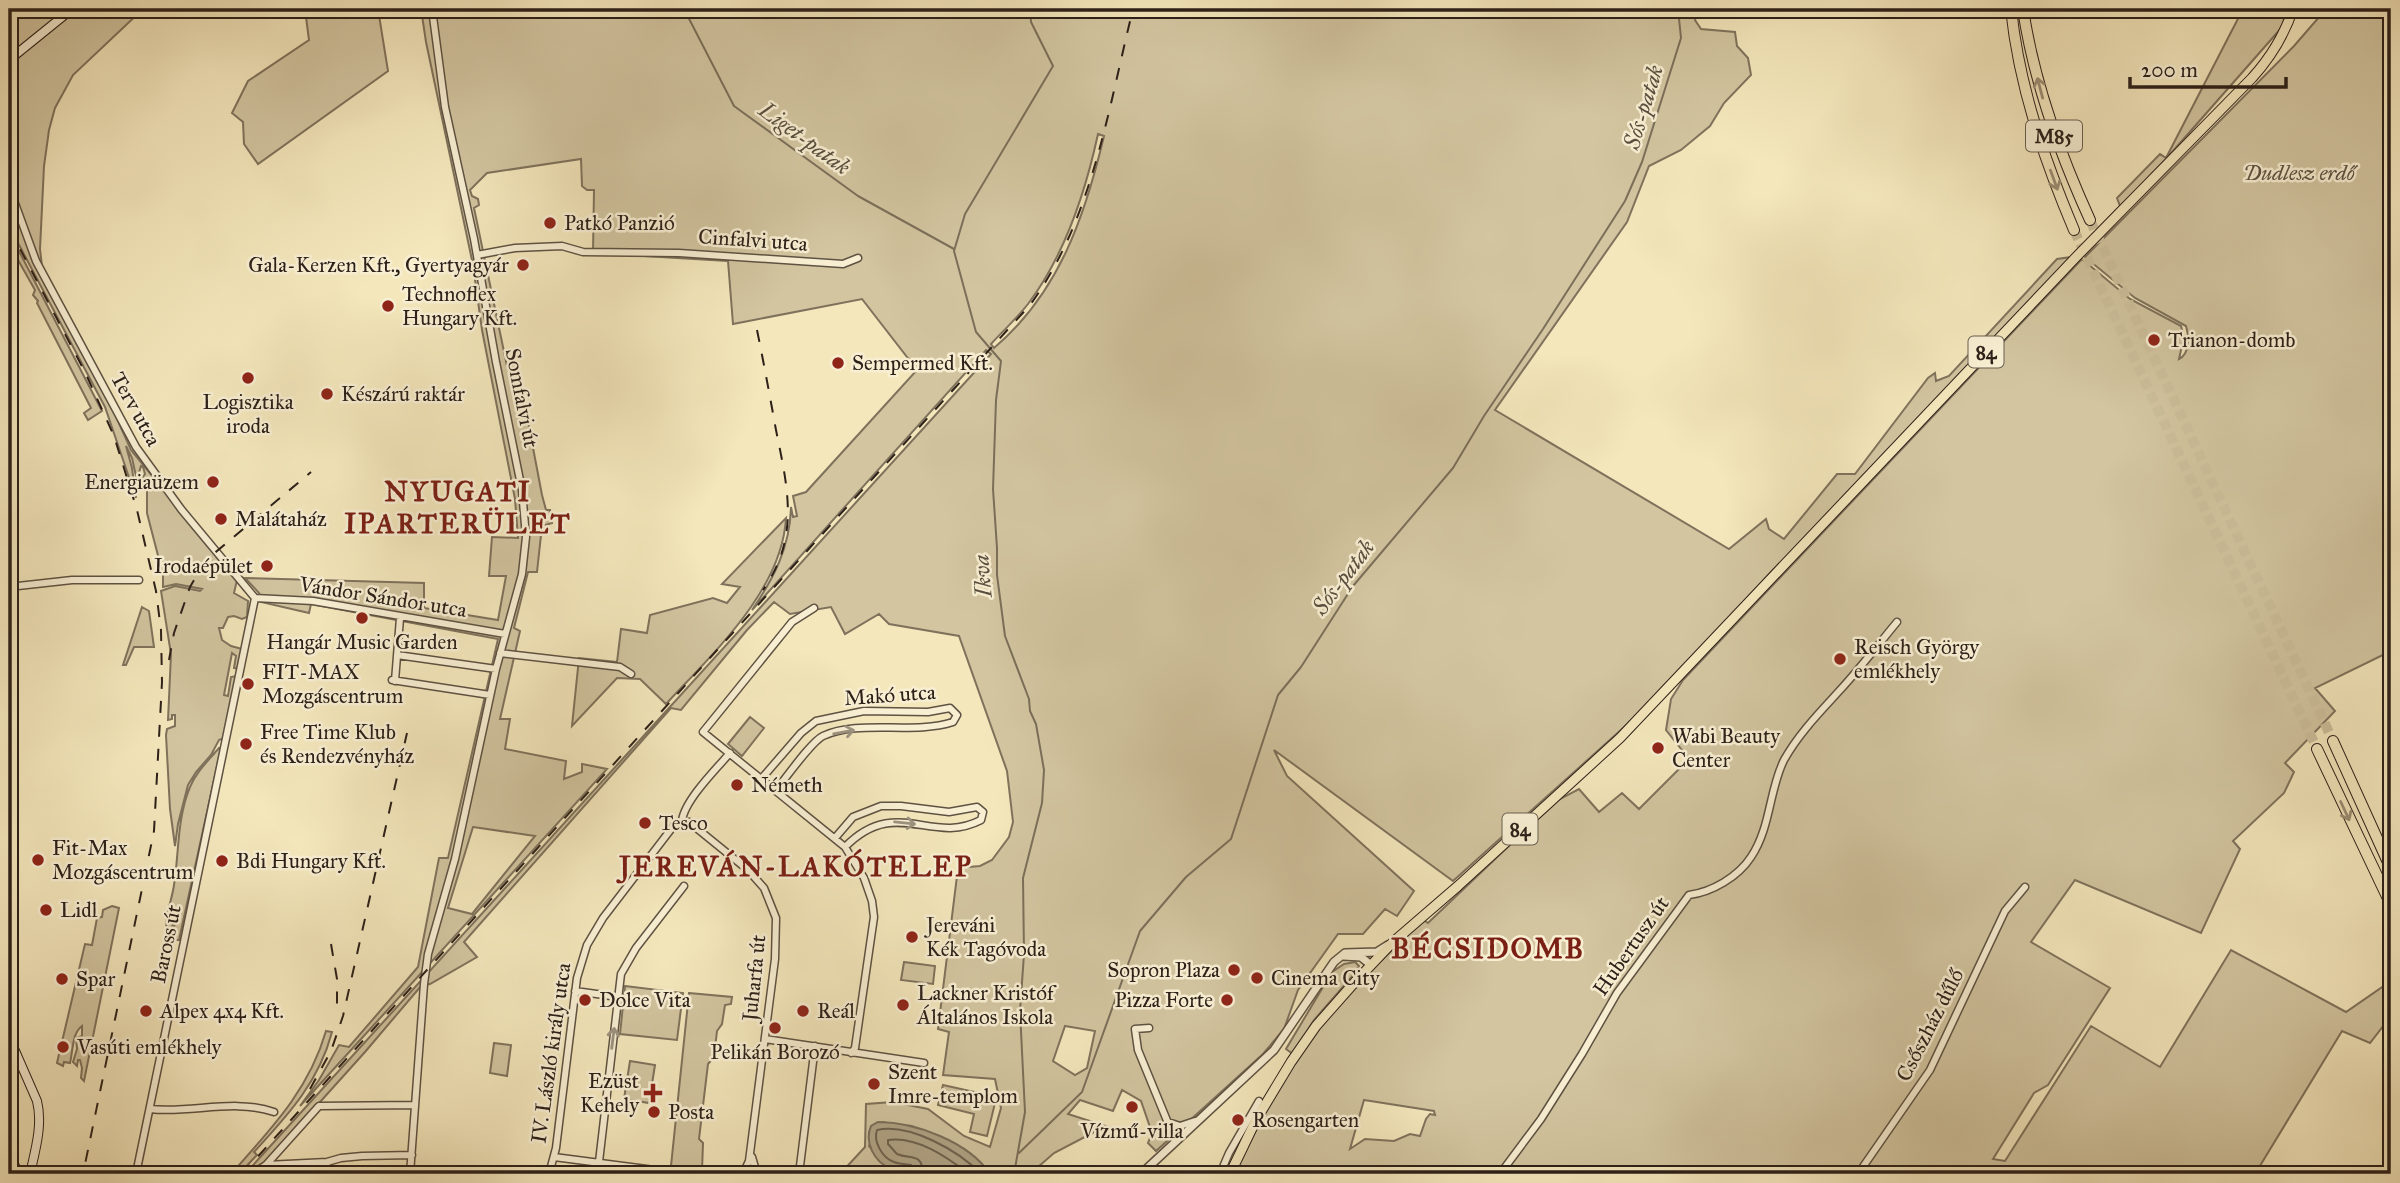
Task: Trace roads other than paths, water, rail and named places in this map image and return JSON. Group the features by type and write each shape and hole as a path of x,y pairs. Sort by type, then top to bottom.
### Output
{"highway":[{"name":"M85","path":"2011,9 2019,58 2039,136 2074,230"},
{"name":"M85","path":"2022,9 2039,89 2053,132 2090,220"},
{"path":"2333,741 2391,869"},
{"path":"2316,749 2391,905"}],"main road":[{"path":"9,60 72,9"},
{"name":"84","path":"1230,1174 1256,1120 1291,1062 1315,1026 1357,979 1392,943 1591,764 1667,691 2079,254 2252,78 2273,52 2292,9"},
{"path":"9,1037 40,1112 30,1174"}],"street":[{"name":"Somfalvi út","path":"410,1174 425,972 457,847 500,653 522,574 526,544 525,517 477,255 445,107 432,9"},
{"name":"Terv utca","path":"9,187 36,261 140,453 181,509 255,598"},
{"name":"Cinfalvi utca","path":"477,255 516,248 562,246 583,252 679,253 843,264 858,258"},
{"path":"9,587 72,580 139,580"},
{"name":"Vándor Sándor utca","path":"255,598 313,601 505,634"},
{"name":"Baross út","path":"136,1174 255,598"},
{"path":"814,608 792,622 703,732 845,847 867,886 874,917 855,1048 851,1053"},
{"path":"400,618 394,680 490,695"},
{"name":"Hubertusz út","path":"1500,1174 1541,1119 1617,993 1689,895 1705,893 1732,876 1751,858 1765,826 1777,774 1787,756 1823,707 1897,622"},
{"path":"500,653 620,667 631,674"},
{"path":"397,654 496,670"},
{"name":"Makó utca","path":"762,778 801,733 816,721 874,710 928,712 950,708 957,715 953,722 937,727 862,729 822,737 776,790"},
{"name":"IV. László király utca","path":"549,1174 554,1157 581,960 594,933 674,825 682,821 690,803 730,753"},
{"path":"835,838 853,817 880,806 948,812 977,807 983,812 981,820 952,828 905,823 877,824 856,836 845,847"},
{"name":"Juharfa út","path":"682,821 689,822 748,870 764,888 772,904 777,935 752,1137 744,1173"},
{"path":"599,1163 618,997 625,964 684,886"},
{"name":"Csőszház dűlő","path":"1858,1174 1930,1070 2006,911 2025,887"},
{"path":"1141,1174 1274,1049 1324,975 1339,958 1345,953 1377,951 1392,943"},
{"path":"1360,954 1371,965"},
{"path":"1357,979 1363,968 1360,954"},
{"path":"575,992 618,997"},
{"path":"1149,1028 1135,1029 1138,1050 1175,1140"},
{"path":"765,1039 925,1063"},
{"path":"799,1174 815,1046"},
{"path":"1220,1174 1259,1101"},
{"path":"150,1109 187,1111 222,1105 274,1112"},
{"path":"253,1174 266,1165 319,1106 415,1105"},
{"path":"1168,1122 1180,1126 1196,1121"},
{"name":"Juharfa út","path":"752,1137 752,1159 756,1173"},
{"path":"9,1154 20,1174"},
{"path":"266,1165 327,1162 362,1156 412,1155"},
{"path":"554,1157 685,1174"},
{"path":"327,1162 328,1174"},
{"path":"744,1173 756,1173"}],"water":[{"path":"878,1122 908,1126 940,1136 969,1152 990,1174 913,1174 891,1169 875,1157 870,1145 871,1126"}],"waterway":[{"name":"Liget-patak","path":"684,9 734,106 858,196 954,249"},
{"name":"Ikva","path":"1014,1174 1025,1112 1020,1011 1024,954 1023,878 1042,803 1044,770 1029,699 1005,636 997,575 993,489 996,400 1001,361 976,332 954,251 965,214 1053,66 1031,22 1030,9"},
{"name":"Sós-patak","path":"1019,1153 1082,1092 1140,931 1186,877 1231,839 1278,695 1301,667 1353,586 1453,468 1484,416 1625,201 1642,162 1681,38 1678,9"}],"tunnel":[{"path":"2090,220 2333,741"},
{"path":"2074,230 2317,749"}],"railway":[{"path":"242,1174 1030,305 1051,272 1084,200 1106,124 1133,9"},
{"path":"9,228 85,372 114,436 137,510 156,591 161,630 162,682 154,831 83,1174"},
{"path":"757,330 784,472 788,512 782,551 763,590"},
{"path":"169,660 174,633 190,587 205,561 311,472"},
{"path":"310,1089 331,1051 343,1016 407,733"},
{"path":"331,944 337,979 337,1012"}],"place":[{"name":"Patkó Panzió","path":"550,223"},
{"name":"Gala-Kerzen Kft., Gyertyagyár","path":"523,265"},
{"name":"Technoflex Hungary Kft.","path":"388,306"},
{"name":"Trianon-domb","path":"2154,340"},
{"name":"Sempermed Kft.","path":"838,363"},
{"name":"Logisztika iroda","path":"248,378"},
{"name":"Készárú raktár","path":"327,394"},
{"name":"Energiaüzem","path":"213,482"},
{"name":"Malátaház","path":"221,519"},
{"name":"Irodaépület","path":"267,566"},
{"name":"Hangár Music Garden","path":"362,618"},
{"name":"Reisch György emlékhely","path":"1840,659"},
{"name":"FIT-MAX Mozgáscentrum","path":"248,684"},
{"name":"Free Time Klub és Rendezvényház","path":"246,744"},
{"name":"Wabi Beauty Center","path":"1658,748"},
{"name":"Németh","path":"737,785"},
{"name":"Tesco","path":"645,823"},
{"name":"Fit-Max Mozgáscentrum","path":"38,860"},
{"name":"Bdi Hungary Kft.","path":"222,861"},
{"name":"Lidl","path":"46,910"},
{"name":"Jereváni Kék Tagóvoda","path":"912,937"},
{"name":"Sopron Plaza","path":"1234,970"},
{"name":"Cinema City","path":"1257,978"},
{"name":"Spar","path":"62,979"},
{"name":"Dolce Vita","path":"585,1000"},
{"name":"Pizza Forte","path":"1227,1000"},
{"name":"Lackner Kristóf Általános Iskola","path":"903,1005"},
{"name":"Alpex 4x4 Kft.","path":"146,1011"},
{"name":"Reál","path":"803,1011"},
{"name":"Pelikán Borozó","path":"775,1028"},
{"name":"Vasúti emlékhely","path":"63,1047"},
{"name":"Szent Imre-templom","path":"874,1084"},
{"name":"Ezüst Kehely","path":"653,1093"},
{"name":"Vízmű-villa","path":"1132,1107"},
{"name":"Posta","path":"654,1112"},
{"name":"Rosengarten","path":"1238,1120"}],"district":[{"name":"NYUGATI IPARTERÜLET","path":"458,507"},
{"name":"JEREVÁN-LAKÓTELEP","path":"796,866"},
{"name":"BÉCSIDOMB","path":"1488,948"}],"park label":[{"name":"Dudlesz erdő","path":"2299,173"}]}
